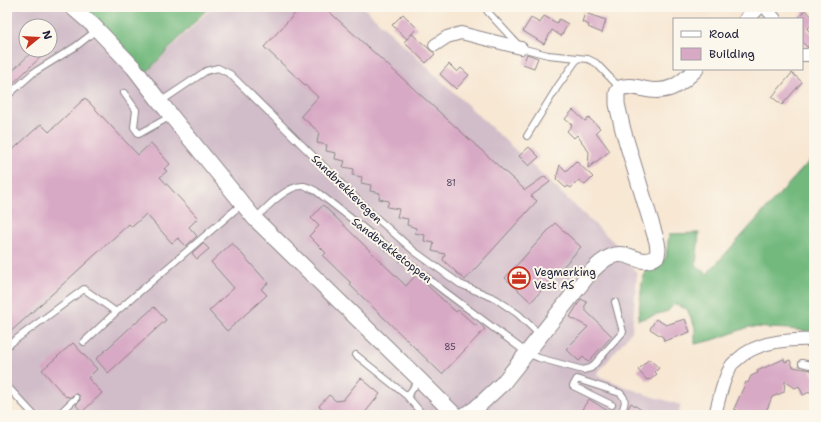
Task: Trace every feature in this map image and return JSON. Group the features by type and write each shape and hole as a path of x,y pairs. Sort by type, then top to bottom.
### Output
{"street":[{"path":"72,7 98,30 134,68 255,219 455,415"},
{"path":"748,18 758,7"},
{"path":"765,7 774,18"},
{"path":"435,45 447,37 461,33 521,48"},
{"path":"803,55 808,55 814,52"},
{"path":"465,415 476,410 503,383 590,274 606,260 612,256 620,254 647,261 652,260 657,256 657,242 623,130 617,104 617,93 620,88 625,86 654,91 664,91 674,88 684,82 695,70"},
{"path":"715,415 721,391 730,367 745,352 760,345 799,340 814,340"}],"lane":[{"path":"485,7 521,48 548,55 588,59 596,64 620,88"},
{"path":"7,96 34,73 75,47 98,30"},
{"path":"526,136 578,58"},
{"name":"Sandbrekkevegen","path":"160,102 206,71 218,68 230,74 372,214 414,251 460,284 496,299 518,314 541,336"},
{"path":"124,93 136,110 134,127 139,134 171,116"},
{"name":"Sandbrekketoppen","path":"255,219 271,203 290,189 297,186 305,186 316,191 444,291 527,353 539,358 583,370 591,368 623,332 615,302"},
{"path":"84,342 116,312 242,204"},
{"path":"7,346 84,290 116,312"},
{"path":"356,355 407,396 423,415"},
{"path":"802,363 814,366"},
{"path":"612,405 573,386 577,379 620,394 624,397 625,403 621,414"},
{"path":"407,396 420,380"},
{"path":"7,386 34,415"},
{"path":"58,415 76,398"}],"shaded area":[{"path":"7,7 76,7 148,71 212,7 363,7 619,247 637,273 632,331 596,375 647,395 681,405 678,415 36,415 7,385"}],"green space":[{"path":"78,7 209,7 139,80"},
{"path":"814,156 814,273 812,277 814,281 814,332 749,327 713,340 695,344 695,327 687,309 674,304 668,311 638,320 642,282 647,268 658,264 666,258 669,234 699,233 696,265 707,274"}],"building":[{"path":"301,7 324,7 525,190 545,176 550,182 531,196 537,201 465,280 443,260 445,254 432,251 434,243 424,241 425,235 415,233 416,228 407,225 408,219 397,217 399,209 387,207 389,201 379,199 380,193 370,191 371,185 361,183 362,177 352,175 354,169 343,167 345,161 335,159 336,153 326,151 327,145 317,143 319,132 301,116 318,97 264,47"},
{"path":"805,10 814,18 814,22 807,29 814,36 814,43 807,47 803,43 803,18 799,17"},
{"path":"585,13 606,20 602,33 588,27 589,25 582,22"},
{"path":"403,14 417,28 407,39 392,25"},
{"path":"544,16 557,23 559,19 568,24 561,36 552,30 544,44 523,31 531,18 540,23"},
{"path":"412,34 435,54 426,63 404,42"},
{"path":"527,54 538,58 534,68 523,64"},
{"path":"26,58 40,58 7,89 7,76"},
{"path":"449,64 457,72 461,68 469,75 456,89 440,74"},
{"path":"792,73 802,82 782,105 772,97"},
{"path":"85,98 138,155 151,143 170,164 164,169 167,171 160,177 198,218 189,227 197,236 186,246 178,238 172,243 146,214 132,227 129,224 7,335 7,155 41,124 49,132"},
{"path":"573,110 585,121 589,118 600,128 596,132 610,151 588,168 589,152 577,135 574,138 567,131 572,125 565,119"},
{"path":"529,147 539,157 529,166 519,156"},
{"path":"576,161 593,177 585,185 579,180 571,188 568,186 566,188 556,179 560,165 566,171"},
{"path":"323,205 406,286 416,275 456,312 458,310 476,326 479,323 485,329 442,374 350,285 351,283 323,256 326,253 309,236 319,226 311,218"},
{"path":"555,223 581,247 531,302 505,278"},
{"path":"203,243 209,249 197,259 192,253"},
{"path":"232,243 268,283 261,289 267,295 227,331 209,311 234,288 211,262"},
{"path":"581,299 587,302 584,308 586,309 585,310 612,336 588,362 583,357 579,361 566,349 588,327 570,317"},
{"path":"154,307 166,320 108,373 96,359"},
{"path":"656,319 666,325 685,319 690,332 664,341 663,337 650,329"},
{"path":"73,343 97,369 88,378 102,393 82,412 76,405 80,400 79,395 75,394 69,398 68,396 66,397 42,370"},
{"path":"649,359 659,368 655,372 657,374 650,380 647,380 638,370"},
{"path":"784,359 785,362 790,360 793,367 811,370 814,376 814,390 803,395 799,386 795,388 785,381 784,392 772,397 767,409 764,410 761,415 735,415 737,410 734,409 746,382 748,383 751,376 758,373 757,371"},
{"path":"361,378 380,394 363,415 330,415 319,406 329,395 336,401 343,400"},
{"path":"589,399 614,415 578,415"},
{"path":"631,403 649,415 625,415"}],"place":[{"name":"Vegmerking Vest AS","path":"519,278"}]}
